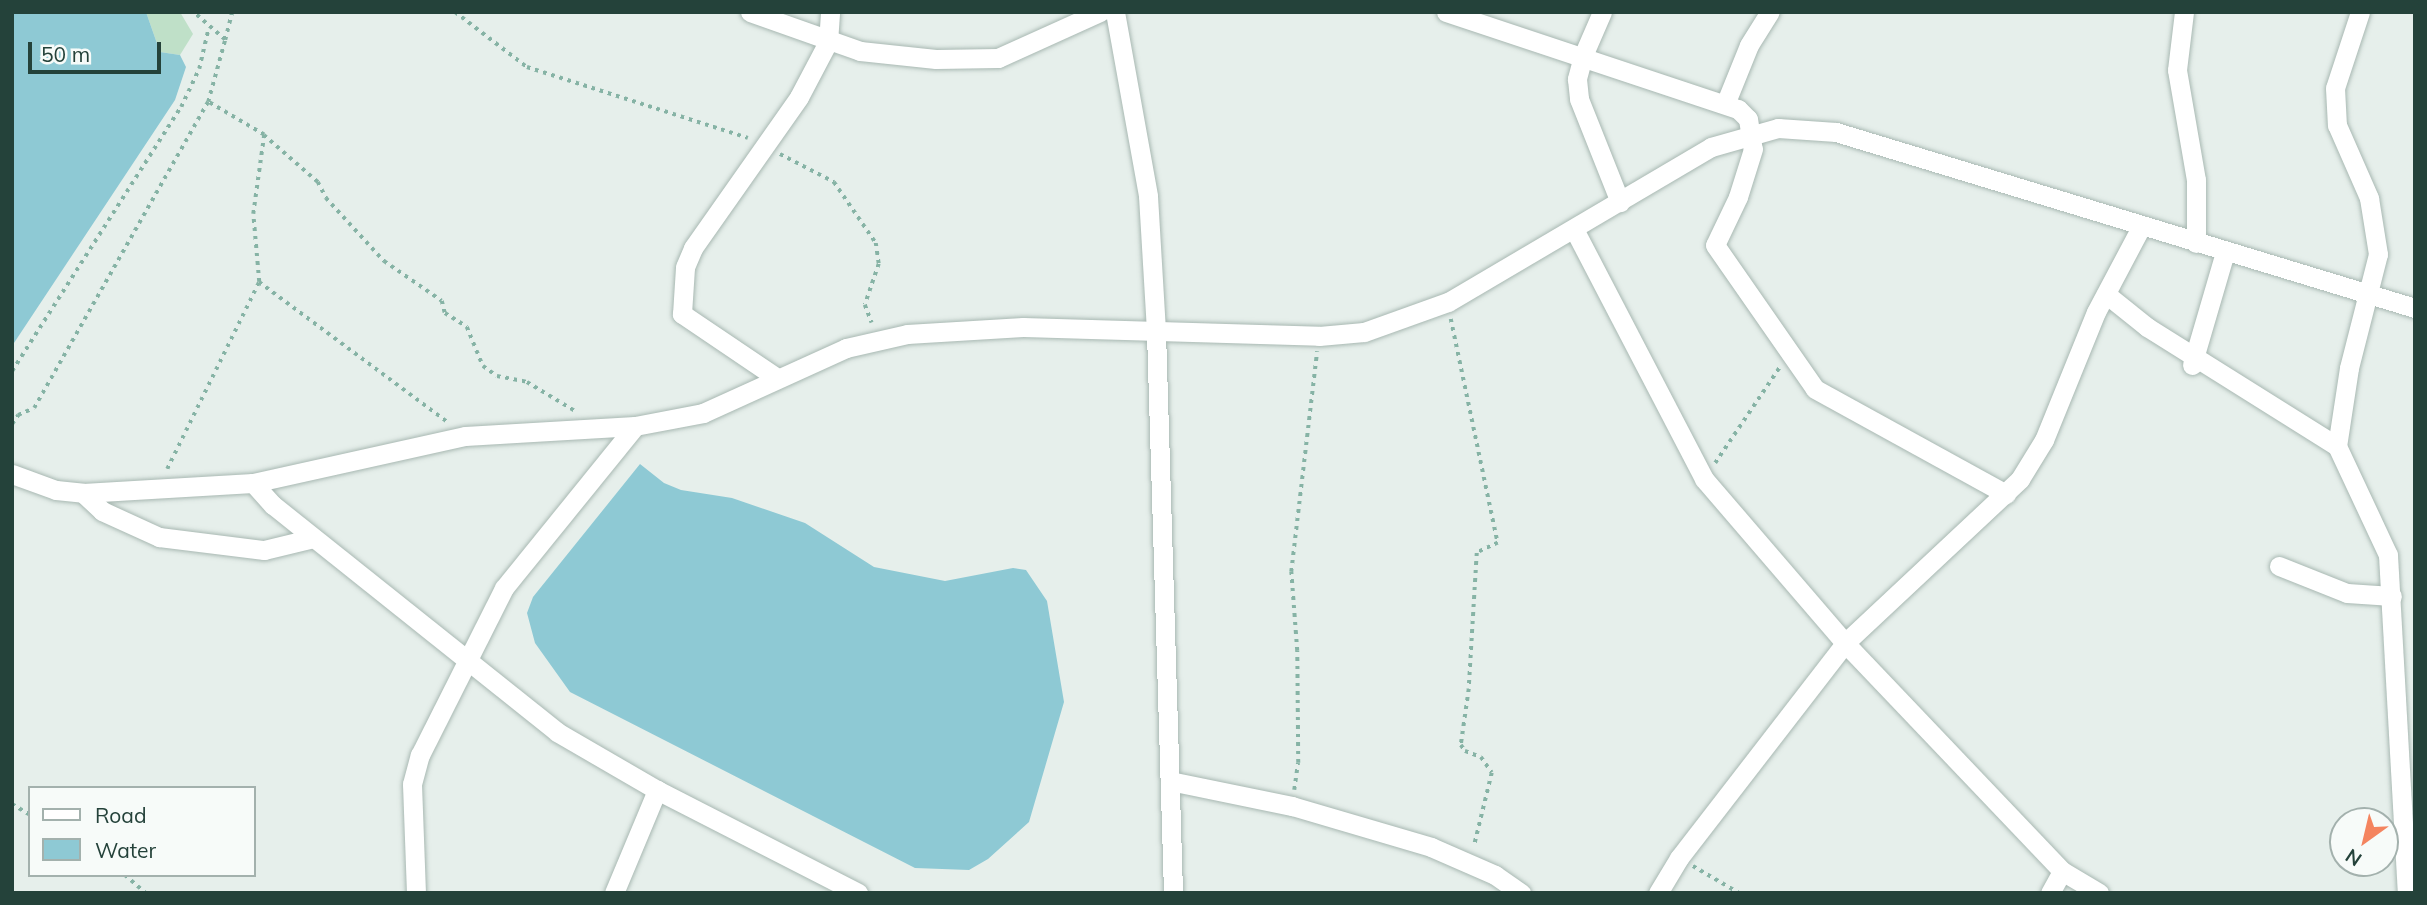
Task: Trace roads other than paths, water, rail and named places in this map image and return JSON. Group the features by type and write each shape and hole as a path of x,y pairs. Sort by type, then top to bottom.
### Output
{"street":[{"path":"750,12 828,42 860,51 936,59 998,58 1100,12"},
{"path":"777,378 682,314 685,267 693,248 799,97 828,42 830,12"},
{"path":"1115,12 1148,196 1156,332 1173,893"},
{"path":"1446,12 1726,102 1748,118 1753,149 1738,197 1715,245 1815,389 2006,494"},
{"path":"1602,12 1583,56 1577,79 1579,99 1620,202"},
{"path":"1726,102 1749,45 1770,12"},
{"path":"2184,12 2177,70 2196,180 2196,243"},
{"path":"2337,446 2367,295 2378,254 2377,229 2337,125 2335,88 2360,12"},
{"path":"12,474 56,490 83,493 253,483 454,438 635,426 703,413 777,378 878,339 1010,327 1319,336 1364,332 1448,302 1711,147 1751,132 1778,128 1836,132 2415,308"},
{"path":"1658,893 1679,858 1844,643 2006,494 2039,449 2106,295 2142,225"},
{"path":"1574,229 1704,479 1844,643 2062,871 2099,893"},
{"path":"2192,360 2225,251"},
{"path":"2106,295 2192,360 2337,446 2378,526 2388,555 2392,596 2407,893"},
{"path":"416,893 414,768 505,588 635,426"},
{"path":"253,483 314,538 557,732 657,790 858,893"},
{"path":"83,493 102,512 159,537 264,550 314,538"},
{"path":"2279,566 2347,593 2392,596"},
{"path":"1170,781 1292,806 1470,863 1521,893"},
{"path":"614,893 657,790"},
{"path":"2050,893 2062,871"}],"water":[{"path":"12,12 146,12 160,52 180,55 186,67 175,100 12,346"},
{"path":"640,464 664,483 681,490 732,498 805,523 874,567 945,581 1013,568 1026,570 1047,601 1064,702 1029,822 988,859 969,870 915,868 570,692 535,643 527,613 533,597"}]}
